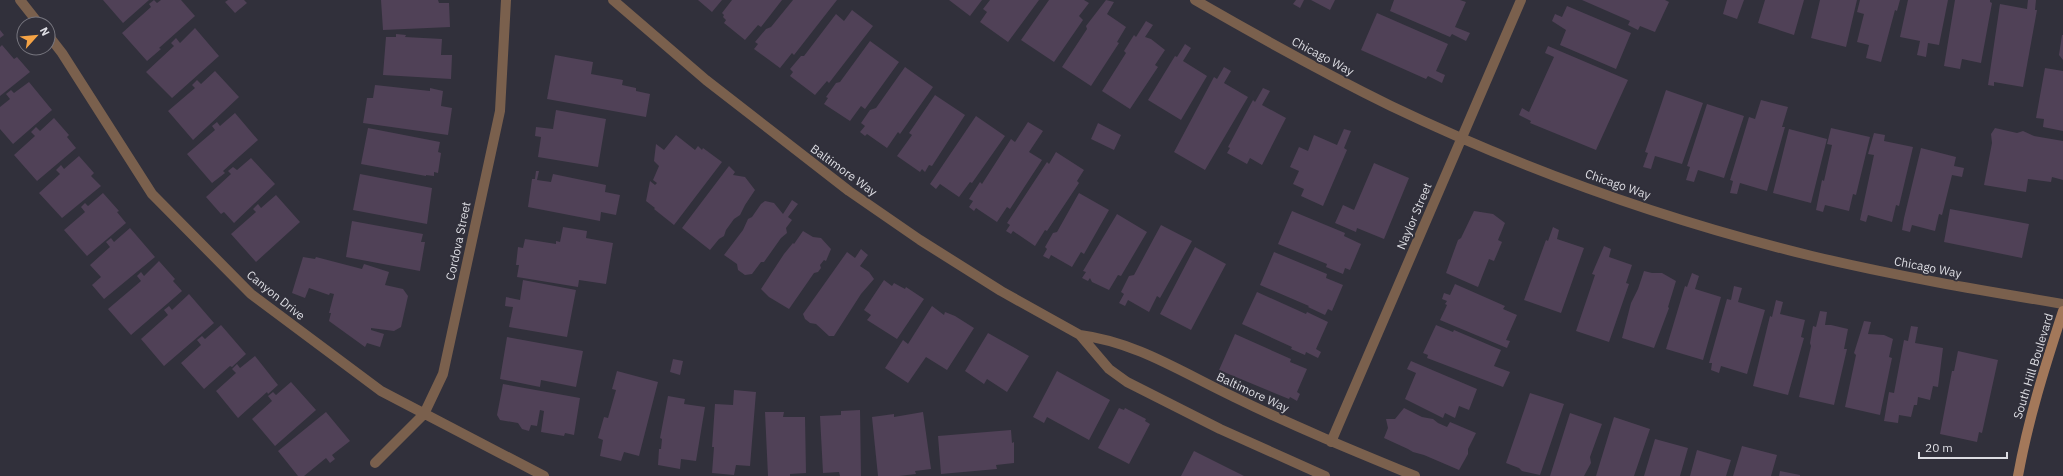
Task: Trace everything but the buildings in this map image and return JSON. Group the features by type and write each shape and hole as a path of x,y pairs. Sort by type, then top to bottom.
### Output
{"street":[{"path":"20,0 33,16"},
{"name":"Cordova Street","path":"375,463 424,414 443,374 500,112 506,0"},
{"name":"Baltimore Way","path":"613,0 712,85 849,191 920,240 1001,290 1080,335 1120,343 1142,352 1234,398 1331,442 1415,476"},
{"name":"Chicago Way","path":"1194,0 1322,71 1461,138 1599,192 1740,237 1811,256 1888,272 2063,304"},
{"name":"Naylor Street","path":"1331,442 1521,0"},
{"name":"Canyon Drive","path":"56,45 152,194 251,294 381,391 544,476"},
{"name":"South Hill Boulevard","path":"2018,476 2025,437 2043,370 2063,311"},
{"name":"Baltimore Way","path":"1080,335 1109,369 1127,382 1220,429 1325,476"}]}
